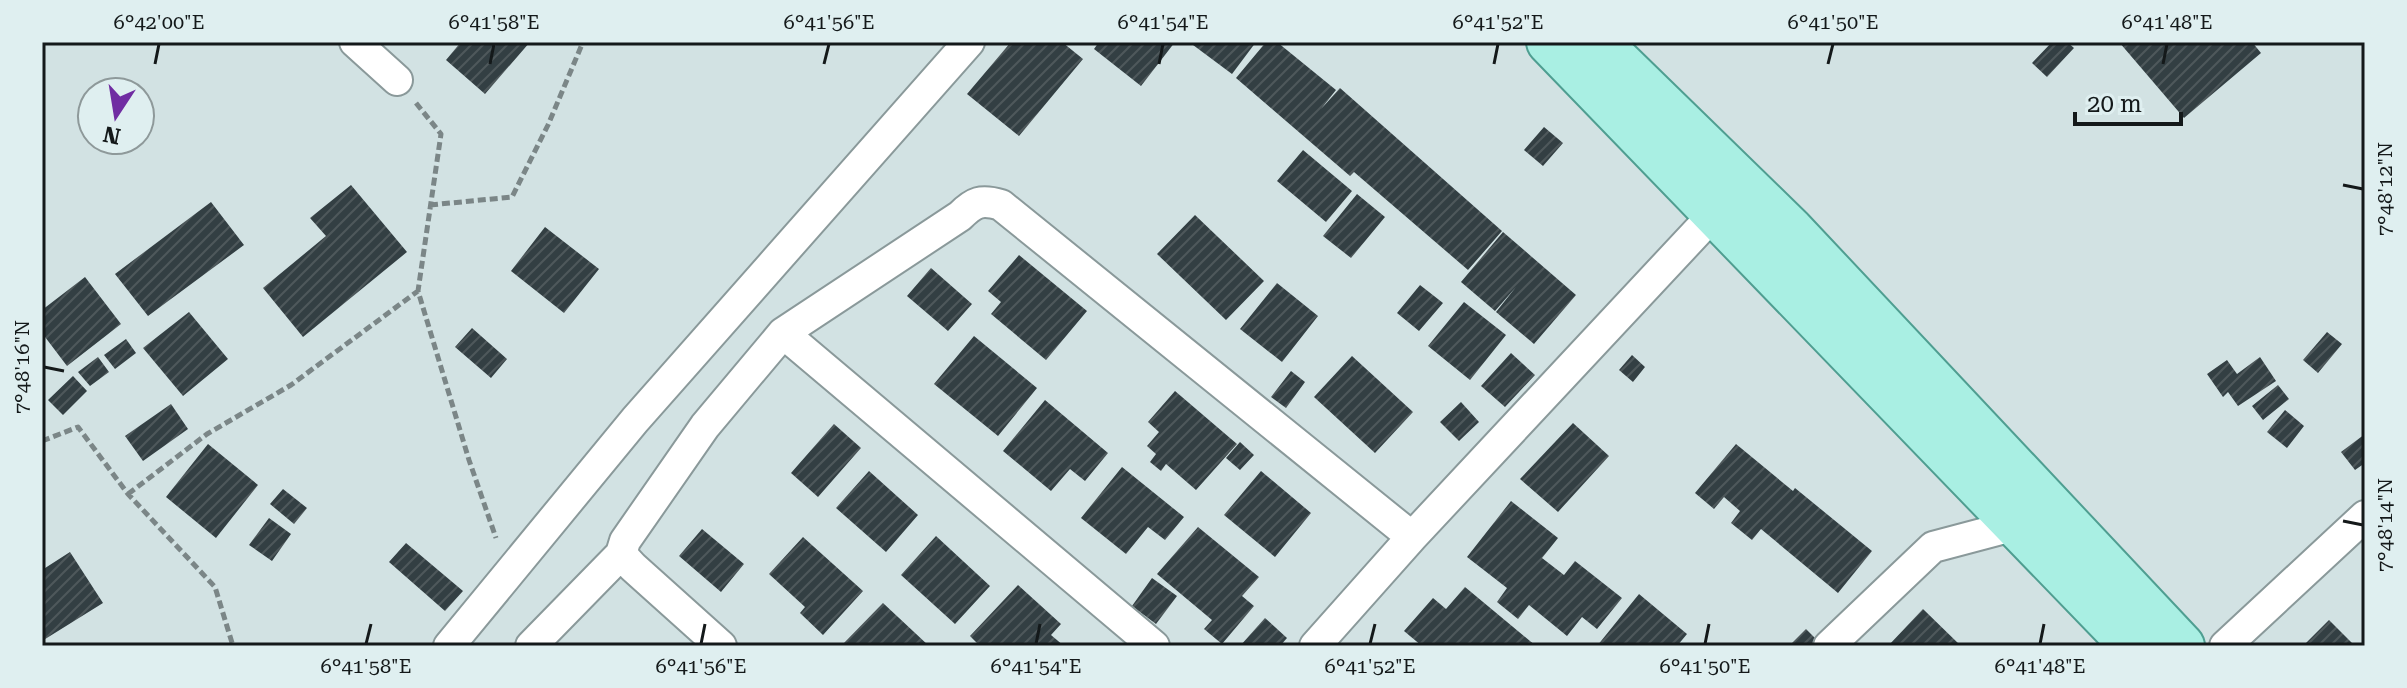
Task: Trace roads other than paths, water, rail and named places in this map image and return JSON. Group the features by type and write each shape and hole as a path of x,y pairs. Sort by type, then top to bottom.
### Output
{"main road":[{"path":"1549,42 1728,198 1791,230 2182,646"},
{"path":"1598,42 1728,198 2016,525 2133,646"}],"street":[{"path":"355,42 397,80"},
{"path":"449,646 635,420 969,42"},
{"path":"1315,646 1412,537 1728,198"},
{"path":"531,646 621,554 625,541 705,426 783,333 960,216 973,203 986,200 1001,205 1412,537"},
{"path":"783,333 1154,646"},
{"path":"2225,646 2365,516"},
{"path":"1829,646 1933,547 2016,525"},
{"path":"621,554 721,646"}]}
